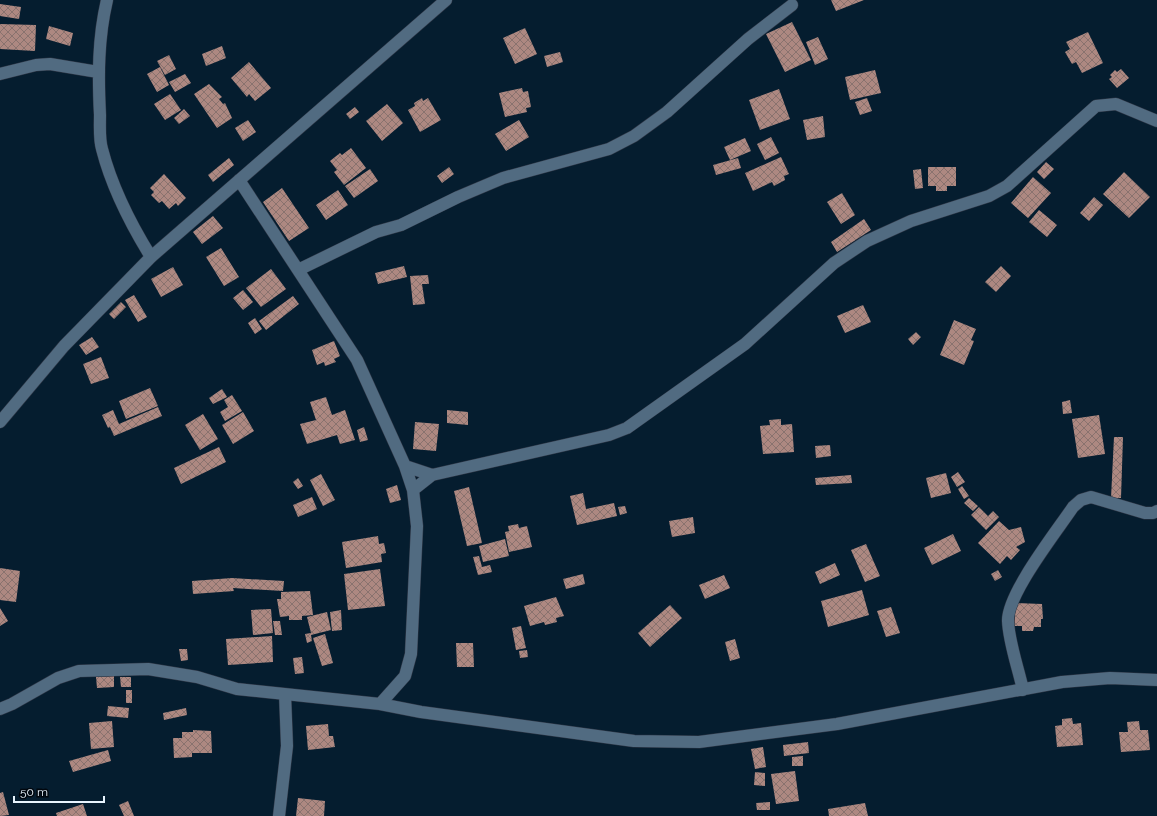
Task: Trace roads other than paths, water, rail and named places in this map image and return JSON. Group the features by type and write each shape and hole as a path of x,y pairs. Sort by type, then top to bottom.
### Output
{"street":[{"path":"108,0 102,22 98,72 101,147 116,190 137,234 152,257"},
{"path":"0,422 64,346 152,257 434,4 446,0"},
{"path":"298,270 376,232 401,225 458,197 503,178 609,149 634,136 667,112 748,39 792,5"},
{"path":"0,74 36,65 50,64 98,72"},
{"path":"413,490 432,475 609,435 627,428 745,344 834,263 867,241 911,221 984,198 1007,186 1096,106 1116,104 1157,121"},
{"path":"239,180 357,360 405,466 413,490 417,526 411,654 405,676 380,704"},
{"path":"405,466 432,475"},
{"path":"1023,690 1008,620 1011,606 1020,587 1073,507 1081,500 1092,496 1145,513 1153,513 1157,511"},
{"path":"0,708 12,704 58,678 78,671 148,669 197,677 237,689 380,704 421,712 634,741 666,743 699,742 837,724 1062,682 1110,678 1157,680"},
{"path":"279,816 287,746 285,694"}]}
